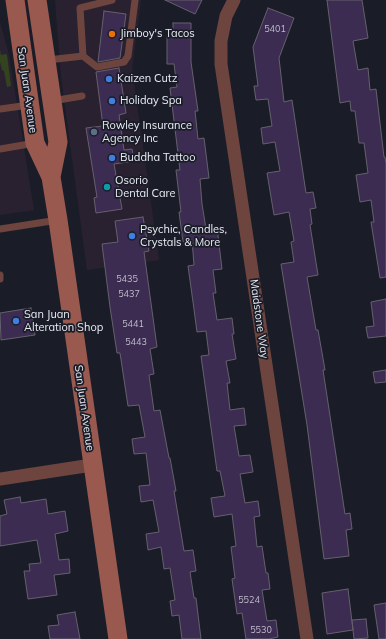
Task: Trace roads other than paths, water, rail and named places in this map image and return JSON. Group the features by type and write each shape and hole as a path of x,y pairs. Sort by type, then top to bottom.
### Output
{"main road":[{"name":"San Juan Avenue","path":"15,0 35,143 51,177 58,220 118,639"},
{"name":"San Juan Avenue","path":"37,0 58,142 51,177"}],"street":[{"name":"Maidstone Way","path":"234,0 226,16 221,41 221,64 307,639"},
{"path":"0,479 92,465"}],"lane":[{"path":"83,56 80,8 112,0"},
{"path":"45,60 83,56 97,67 124,62 128,56 135,0"},
{"path":"52,101 82,96"},
{"path":"0,109 29,105"},
{"path":"0,149 35,143"},
{"path":"0,229 58,220"}],"place":[{"name":"Jimboy's Tacos","path":"112,34"},
{"name":"Kaizen Cutz","path":"109,79"},
{"name":"Holiday Spa","path":"112,101"},
{"name":"Rowley Insurance Agency Inc","path":"94,132"},
{"name":"Buddha Tattoo","path":"112,158"},
{"name":"Osorio Dental Care","path":"107,187"},
{"name":"Psychic, Candles, Crystals & More","path":"132,236"},
{"name":"San Juan Alteration Shop","path":"16,321"}]}
